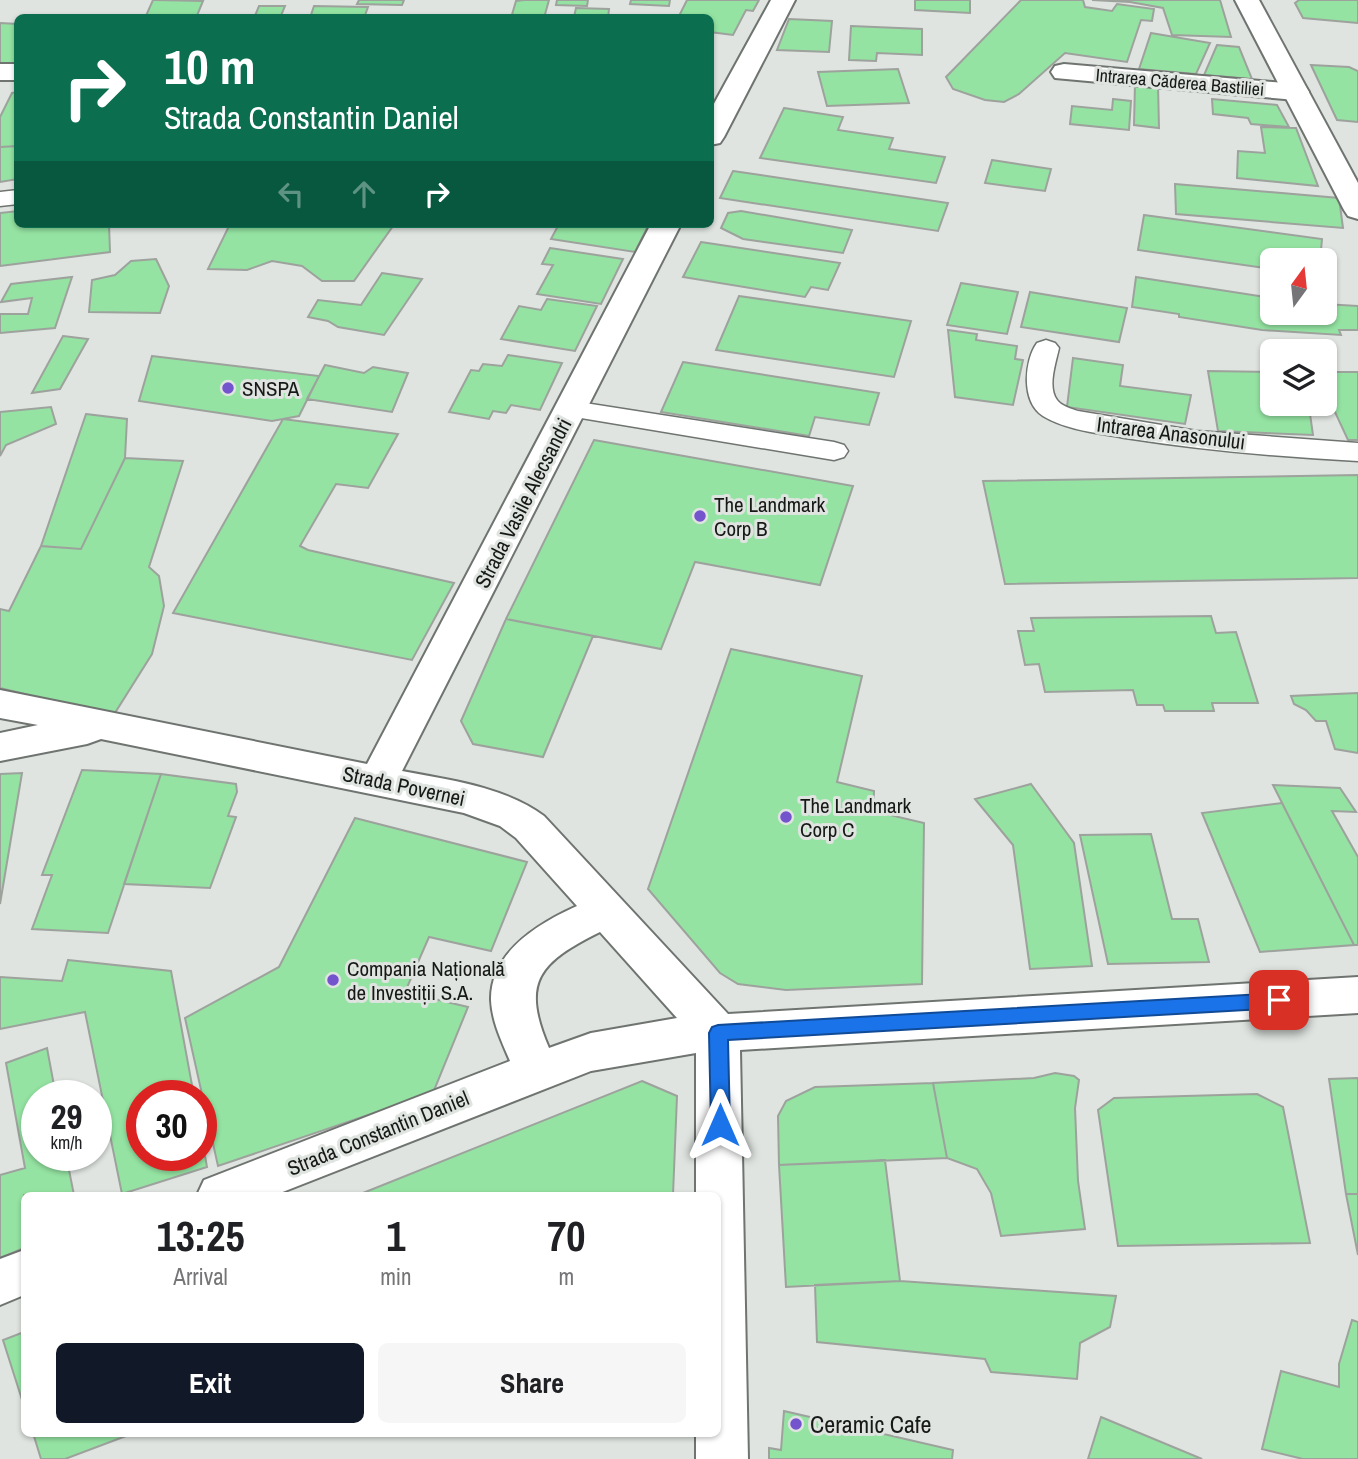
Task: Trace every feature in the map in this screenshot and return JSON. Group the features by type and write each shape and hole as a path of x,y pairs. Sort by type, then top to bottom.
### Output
{"street":[{"path":"714,129 783,0"},
{"path":"1247,0 1358,210"},
{"name":"Intrarea Căderea Bastiliei","path":"1064,72 1296,92"},
{"path":"714,85 737,85"},
{"name":"Strada Vasile Alecsandri","path":"379,780 664,228"},
{"name":"Strada Povernei","path":"0,704 468,799 514,815 530,827 718,1033"},
{"path":"0,747 105,726"},
{"path":"536,1070 515,1018 513,997 518,976 535,949 558,932 607,911"},
{"name":"Strada Constantin Daniel","path":"229,1192 536,1070 591,1052 673,1037 1358,995"},
{"path":"718,1033 719,1192"},
{"path":"0,1282 21,1274"},
{"path":"721,1352 722,1459"}],"lane":[{"name":"Intrarea Anasonului","path":"1046,348 1039,391 1049,409 1066,418 1103,426 1231,443 1358,452"},
{"path":"572,409 834,451"}],"building":[{"path":"153,0 203,1 198,14 147,14"},
{"path":"359,0 404,0 402,5 357,4"},
{"path":"549,0 545,14 512,14 516,1"},
{"path":"557,0 588,0 587,6 556,5"},
{"path":"631,0 670,0 669,6 630,4"},
{"path":"687,0 759,0 753,11 746,10 733,35 714,33 714,14 680,14"},
{"path":"915,0 970,0 970,13 915,10"},
{"path":"1021,0 1083,0 1085,7 1112,11 1117,4 1154,9 1152,21 1141,20 1127,62 1065,53 1019,94 1004,102 985,100 953,89 946,77"},
{"path":"1092,0 1220,0 1231,37 1172,35 1163,8 1130,2"},
{"path":"1299,0 1358,0 1358,23 1303,18 1295,3"},
{"path":"259,6 285,6 282,14 256,14"},
{"path":"314,6 368,7 365,14 311,14"},
{"path":"576,8 609,9 608,14 575,14"},
{"path":"789,19 832,21 829,52 777,50"},
{"path":"0,23 14,24 14,64 0,64"},
{"path":"851,26 922,29 922,55 877,53 876,61 849,60"},
{"path":"1151,33 1210,43 1196,74 1139,69"},
{"path":"1217,45 1239,47 1252,79 1204,75"},
{"path":"1311,65 1349,67 1358,71 1358,122 1337,120"},
{"path":"898,69 909,103 827,106 818,72"},
{"path":"1135,83 1158,85 1159,128 1134,125"},
{"path":"12,93 14,146 0,147 0,117"},
{"path":"1113,99 1131,101 1129,130 1070,124 1072,106 1112,110"},
{"path":"1212,99 1277,105 1289,127 1251,124 1248,118 1213,114"},
{"path":"784,108 843,117 838,130 893,138 889,149 945,157 936,183 760,158"},
{"path":"1261,127 1296,128 1318,186 1237,178 1238,151 1265,153"},
{"path":"14,146 14,180 0,182 0,147"},
{"path":"992,160 1051,169 1045,191 985,183"},
{"path":"733,171 948,203 938,231 720,198"},
{"path":"1175,184 1339,198 1343,228 1176,214"},
{"path":"14,211 14,228 109,228 110,252 0,266 0,213"},
{"path":"741,211 852,230 843,253 743,239 721,228 728,213"},
{"path":"1144,215 1322,239 1321,248 1260,248 1260,267 1138,250"},
{"path":"228,228 392,228 354,281 322,281 302,266 272,261 247,270 208,269"},
{"path":"557,228 647,228 635,252 551,239"},
{"path":"701,242 840,263 828,290 811,287 805,297 683,277"},
{"path":"550,248 623,259 601,304 537,294 553,265 542,264"},
{"path":"156,259 169,286 160,313 89,312 92,280 115,275 131,261"},
{"path":"382,273 422,279 384,335 338,327 328,321 308,317 318,300 361,305"},
{"path":"72,277 55,328 0,333 0,314 28,314 32,298 1,302 11,284"},
{"path":"1136,277 1260,296 1260,326 1337,326 1337,305 1358,306 1358,330 1339,330 1341,335 1262,330 1132,307"},
{"path":"961,283 1018,292 1007,334 947,325"},
{"path":"1030,292 1127,308 1119,342 1021,327"},
{"path":"739,296 911,321 894,377 716,350"},
{"path":"547,299 597,306 575,351 501,339 519,306 541,310"},
{"path":"948,330 977,334 976,340 1017,346 1015,359 1023,360 1013,405 955,397"},
{"path":"63,336 88,339 60,389 32,393"},
{"path":"508,355 562,363 540,410 511,405 506,413 493,411 489,419 449,412 471,370 479,371 483,364 502,366"},
{"name":"SNSPA","path":"152,356 319,376 299,416 272,421 139,401"},
{"path":"1073,358 1123,365 1120,386 1191,395 1185,424 1067,407"},
{"path":"683,362 879,393 869,425 815,417 809,436 661,412"},
{"path":"325,365 364,373 373,367 408,373 392,412 307,399"},
{"path":"1208,371 1260,372 1260,416 1310,416 1313,435 1218,431"},
{"path":"1337,372 1358,372 1358,440 1348,440 1337,416"},
{"path":"51,407 56,424 6,445 0,456 0,412"},
{"path":"86,414 127,419 125,458 81,549 41,546"},
{"path":"283,419 398,434 368,488 336,484 300,546 454,583 412,660 173,613"},
{"name":"The Landmark Corp B","path":"594,440 853,486 820,585 695,562 661,649 506,619"},
{"path":"125,458 183,461 149,567 159,576 164,606 152,654 113,716 0,688 0,609 9,611 41,546 81,549"},
{"path":"1358,475 1358,578 1005,584 983,481"},
{"path":"1211,616 1216,633 1236,632 1258,703 1212,703 1214,711 1165,711 1163,705 1137,705 1133,690 1045,692 1039,664 1025,665 1018,631 1034,631 1031,618"},
{"path":"506,619 593,636 543,757 473,744 461,721"},
{"name":"The Landmark Corp C","path":"731,649 862,676 837,782 874,791 873,811 924,823 922,984 786,990 738,984 720,973 648,889"},
{"path":"1358,693 1358,753 1335,749 1326,721 1316,721 1306,710 1294,704 1291,696"},
{"path":"82,770 161,774 108,933 32,929 52,875 42,875"},
{"path":"22,773 0,904 0,774"},
{"path":"161,774 236,784 237,792 228,816 236,817 210,888 124,884"},
{"path":"1031,784 1074,843 1092,966 1030,969 1013,845 975,799"},
{"path":"1273,785 1340,788 1356,812 1332,811 1358,857 1358,945 1354,945"},
{"path":"1282,803 1354,945 1260,952 1202,813"},
{"name":"Compania Națională de Investiții S.A.","path":"355,818 527,862 491,951 429,937 405,992 468,1007 433,1093 218,1166 217,1080 199,1080 185,1018 279,967"},
{"path":"1151,834 1172,919 1198,919 1209,962 1108,964 1080,835"},
{"path":"68,960 171,971 191,1080 126,1080 126,1171 194,1171 122,1192 112,1145 112,1080 99,1080 85,1012 0,1029 0,977 62,981"},
{"path":"47,1048 53,1080 21,1080 21,1146 6,1063"},
{"path":"1055,1073 1074,1076 1079,1080 1075,1108 1078,1181 1085,1229 1001,1236 991,1193 977,1169 947,1158 933,1083 1034,1078"},
{"path":"1358,1078 1358,1194 1346,1194 1329,1079"},
{"path":"642,1081 677,1096 673,1192 365,1192"},
{"path":"933,1083 947,1158 779,1165 778,1116 786,1101 815,1087"},
{"path":"1257,1094 1283,1107 1310,1243 1118,1246 1098,1110 1114,1098"},
{"path":"885,1160 900,1281 786,1287 779,1165"},
{"path":"21,1169 69,1171 73,1192 21,1192 21,1249 0,1258 0,1175"},
{"path":"1346,1194 1358,1194 1358,1255"},
{"path":"900,1281 1116,1296 1110,1327 1080,1343 1077,1379 991,1372 985,1359 817,1342 815,1285"},
{"path":"1352,1320 1358,1322 1358,1459 1303,1459 1262,1449 1281,1371 1339,1387 1339,1364"},
{"path":"21,1333 21,1397 3,1340"},
{"path":"784,1411 953,1450 952,1459 769,1459 769,1448 781,1450"},
{"path":"1101,1417 1202,1459 1088,1459"},
{"path":"34,1437 123,1437 65,1459 41,1459"}],"place":[{"name":"SNSPA","path":"228,388"},
{"name":"The Landmark Corp B","path":"700,516"},
{"name":"The Landmark Corp C","path":"786,817"},
{"name":"Compania Națională de Investiții S.A.","path":"333,980"},
{"name":"Ceramic Cafe","path":"796,1424"}],"route":[{"path":"720,1125 718,1033 963,1021 1279,1000"}]}
